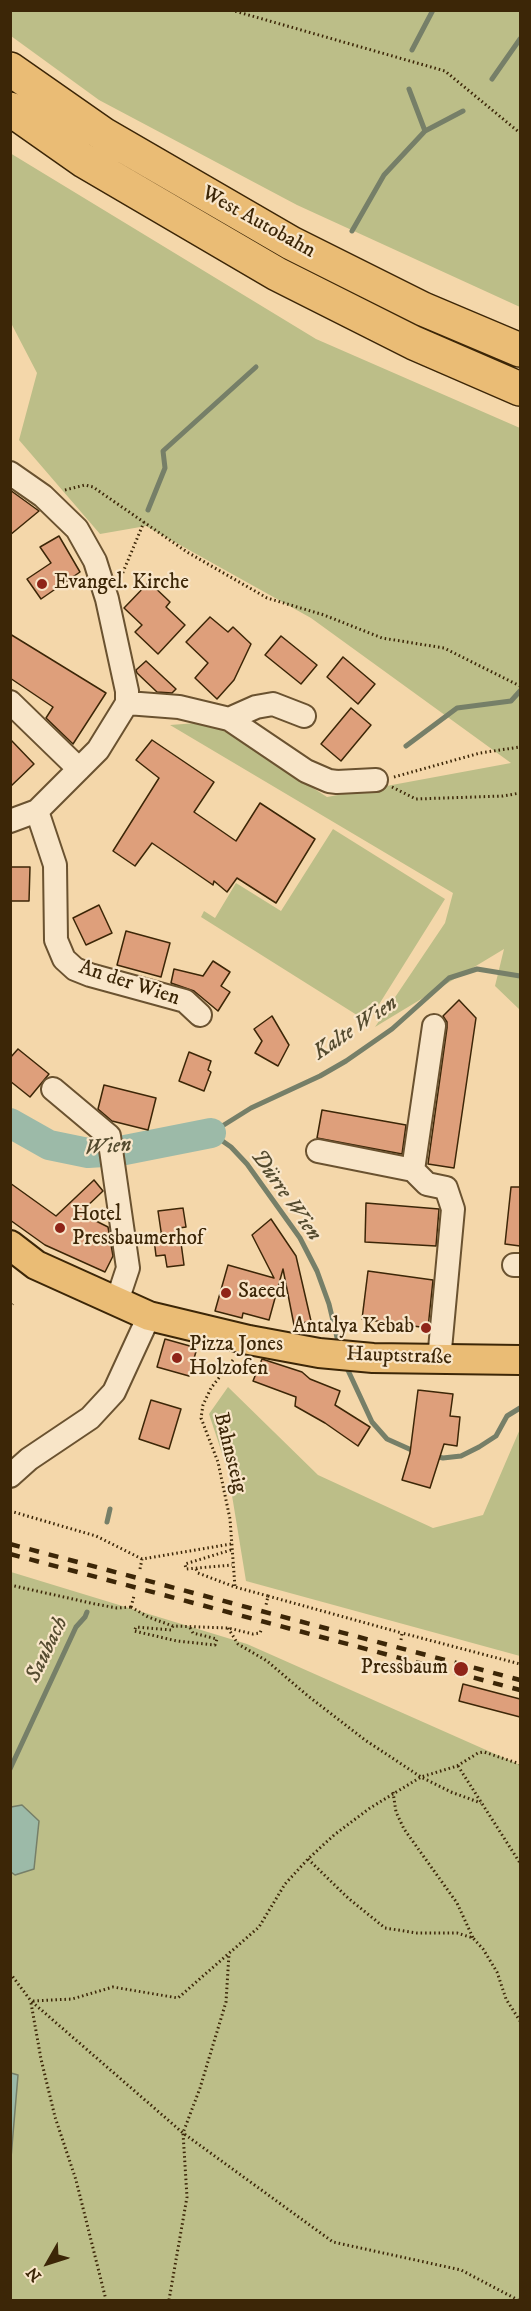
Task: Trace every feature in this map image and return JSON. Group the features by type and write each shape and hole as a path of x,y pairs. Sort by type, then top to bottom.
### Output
{"highway":[{"name":"West Autobahn","path":"10,69 103,134 291,243 423,309 520,350"},
{"name":"West Autobahn","path":"10,109 84,161 276,274 414,343 520,390"}],"main road":[{"name":"Hauptstraße","path":"10,1245 36,1265 149,1316 249,1340 320,1353 373,1358 520,1360"}],"street":[{"path":"10,474 43,496 77,529 95,561 107,599 126,679 127,703 98,750 37,811 10,820"},
{"path":"10,702 79,769"},
{"path":"127,703 179,707 229,719 306,771 329,781 376,780"},
{"path":"229,719 256,707 273,704 304,716"},
{"name":"An der Wien","path":"37,811 55,865 56,940 64,959 75,969 90,975 185,1001 200,1015"},
{"path":"413,1170 434,1026"},
{"path":"53,1089 109,1137 128,1268 117,1301"},
{"path":"318,1151 413,1170 427,1184 446,1188 453,1209 439,1360"},
{"path":"10,1476 29,1459 90,1418 114,1392 149,1316"}],"path":[{"path":"231,10 445,71 520,134"},
{"path":"43,496 85,485 93,487 187,552 267,598 324,615 382,638 444,648 520,686"},
{"path":"107,599 125,570 144,522"},
{"path":"376,780 418,771 480,753 520,747"},
{"path":"376,780 416,799 520,794"},
{"name":"Bahnsteig","path":"235,1587 230,1519 218,1462 201,1418 203,1405 212,1388 249,1340"},
{"path":"10,1511 96,1536 142,1559 231,1544"},
{"path":"231,1550 185,1564 186,1569 232,1565"},
{"path":"140,1569 142,1559"},
{"path":"196,1569 198,1573 235,1587 520,1664"},
{"path":"10,1585 95,1604 117,1608 131,1607 148,1617 173,1626 228,1628 253,1634 260,1633 262,1628"},
{"path":"131,1607 134,1596"},
{"path":"266,1605 268,1596"},
{"path":"173,1626 171,1630 136,1627 134,1631 177,1641 215,1645 217,1639 193,1633 189,1626"},
{"path":"228,1628 238,1644 267,1661 365,1740 421,1777 451,1792 482,1803"},
{"path":"401,1641 402,1633"},
{"path":"31,2001 72,1998 113,1987 178,1998 259,1928 285,1884 308,1859 334,1835 393,1792 421,1777 457,1766 478,1753 484,1752 520,1764"},
{"path":"457,1766 520,1863"},
{"path":"393,1792 396,1812 404,1829 458,1903 473,1938 483,1948 497,1972 506,2000 520,2021"},
{"path":"308,1859 348,1898 385,1928 417,1933 457,1933 473,1938"},
{"path":"169,2301 187,2197 183,2133 200,2088 226,2002 229,1953"},
{"path":"10,1973 31,2001 183,2133 333,2242 461,2270 518,2301"},
{"path":"31,2001 41,2059 55,2117 76,2180 106,2301"}],"green space":[{"path":"11,10 520,11 520,307 297,205 99,100 11,36"},
{"path":"10,153 316,339 520,428 520,1010 495,986 504,949 375,1027 445,923 453,893 170,725 210,722 327,797 511,763 311,618 146,526 100,534 19,440 37,373 11,323"},
{"path":"333,829 445,899 368,1022 201,917 204,911 215,918 236,883 281,911"},
{"path":"228,1387 318,1475 433,1528 483,1515 520,1429 520,1656 246,1581 228,1471 209,1414"},
{"path":"11,1572 247,1644 520,1765 520,2300 11,2300 10,2158 18,2075 10,2073 11,1872 16,1875 11,1807"}],"shaded area":[{"path":"22,1805 39,1821 34,1869 15,1875 11,1872 11,1807"},
{"path":"10,2073 18,2075 11,2158"}],"building":[{"path":"10,490 39,511 10,535"},
{"path":"59,536 80,572 41,599 27,579 51,563 40,547"},
{"path":"149,582 170,602 166,607 185,625 158,654 135,632 142,625 124,608"},
{"path":"210,617 228,632 233,627 251,644 234,680 217,699 195,678 208,663 186,642"},
{"path":"10,634 106,693 73,744 46,718 53,707 10,678"},
{"path":"281,636 317,665 301,684 265,655"},
{"path":"343,657 375,684 358,704 327,677"},
{"path":"146,661 176,689 172,693 157,692 137,673 136,670"},
{"path":"351,708 371,725 341,761 321,744"},
{"path":"10,739 34,764 10,787"},
{"path":"152,740 214,782 194,812 236,841 260,803 315,839 276,903 237,878 227,892 214,881 213,885 152,843 135,866 113,851 159,778 136,760"},
{"path":"10,867 30,867 29,901 10,901"},
{"path":"99,905 112,933 86,945 73,918"},
{"path":"126,931 170,943 161,977 117,965"},
{"path":"213,961 230,972 221,986 230,992 218,1011 194,991 171,983 174,969 203,976"},
{"path":"459,1000 476,1018 454,1168 428,1164 447,1028 447,1022 443,1016"},
{"path":"272,1016 289,1045 278,1066 255,1053 262,1041 254,1029"},
{"path":"18,1049 49,1074 30,1097 10,1081 10,1058"},
{"path":"189,1052 211,1061 208,1070 211,1072 204,1091 179,1081"},
{"path":"104,1085 156,1098 148,1130 112,1121 98,1109"},
{"path":"322,1110 406,1125 402,1154 317,1138"},
{"name":"Hotel Pressbaumerhof","path":"94,1180 103,1191 80,1213 108,1227 113,1256 105,1272 45,1245 10,1220 10,1183 56,1216"},
{"path":"511,1187 520,1187 520,1246 505,1244"},
{"path":"366,1203 439,1209 436,1246 365,1242"},
{"path":"183,1208 186,1227 179,1228 184,1265 167,1267 165,1255 156,1256 154,1239 162,1238 158,1211"},
{"path":"271,1219 296,1256 311,1321 294,1325 283,1269 269,1320 243,1313 242,1318 215,1311 228,1265 274,1278 252,1235"},
{"path":"368,1271 433,1280 428,1328 362,1319"},
{"name":"Pizza Jones Holzofen","path":"165,1339 197,1348 189,1376 157,1367"},
{"path":"262,1359 302,1372 310,1379 340,1391 335,1405 370,1427 358,1446 295,1406 296,1397 253,1381"},
{"path":"418,1390 453,1394 450,1416 460,1417 457,1446 444,1444 430,1488 402,1480 410,1453"},
{"path":"151,1400 181,1409 169,1449 139,1439"},
{"path":"463,1684 520,1699 520,1717 459,1701"}],"waterway":[{"path":"412,50 433,10"},
{"path":"492,79 520,39"},
{"path":"409,89 425,131"},
{"path":"352,231 384,175 425,131 463,111"},
{"path":"148,510 165,468 163,451 256,367"},
{"path":"406,746 457,708 511,701 520,691"},
{"name":"Kalte Wien","path":"339,1346 329,1304 317,1271 300,1238 247,1164 231,1147 211,1133 251,1108 320,1076 346,1061 392,1029 449,978 477,969 520,976"},
{"name":"Wien","path":"10,1123 49,1145 88,1153 120,1151 211,1133"},
{"name":"Dürre Wien","path":"346,1366 372,1422 387,1439 416,1452"},
{"name":"Dürre Wien","path":"434,1456 443,1458 461,1456 479,1447 496,1436 507,1416 520,1408"},
{"name":"Saubach","path":"107,1522 110,1509"},
{"name":"Saubach","path":"10,1769 76,1627 87,1612"}],"railway":[{"path":"10,1544 520,1680"},
{"path":"10,1554 520,1690"}],"place":[{"name":"Evangel. Kirche","path":"42,584"},
{"name":"Hotel Pressbaumerhof","path":"60,1228"},
{"name":"Saeed","path":"226,1293"},
{"name":"Antalya Kebab","path":"426,1328"},
{"name":"Pizza Jones Holzofen","path":"177,1358"},
{"name":"Pressbaum","path":"461,1669"}]}
